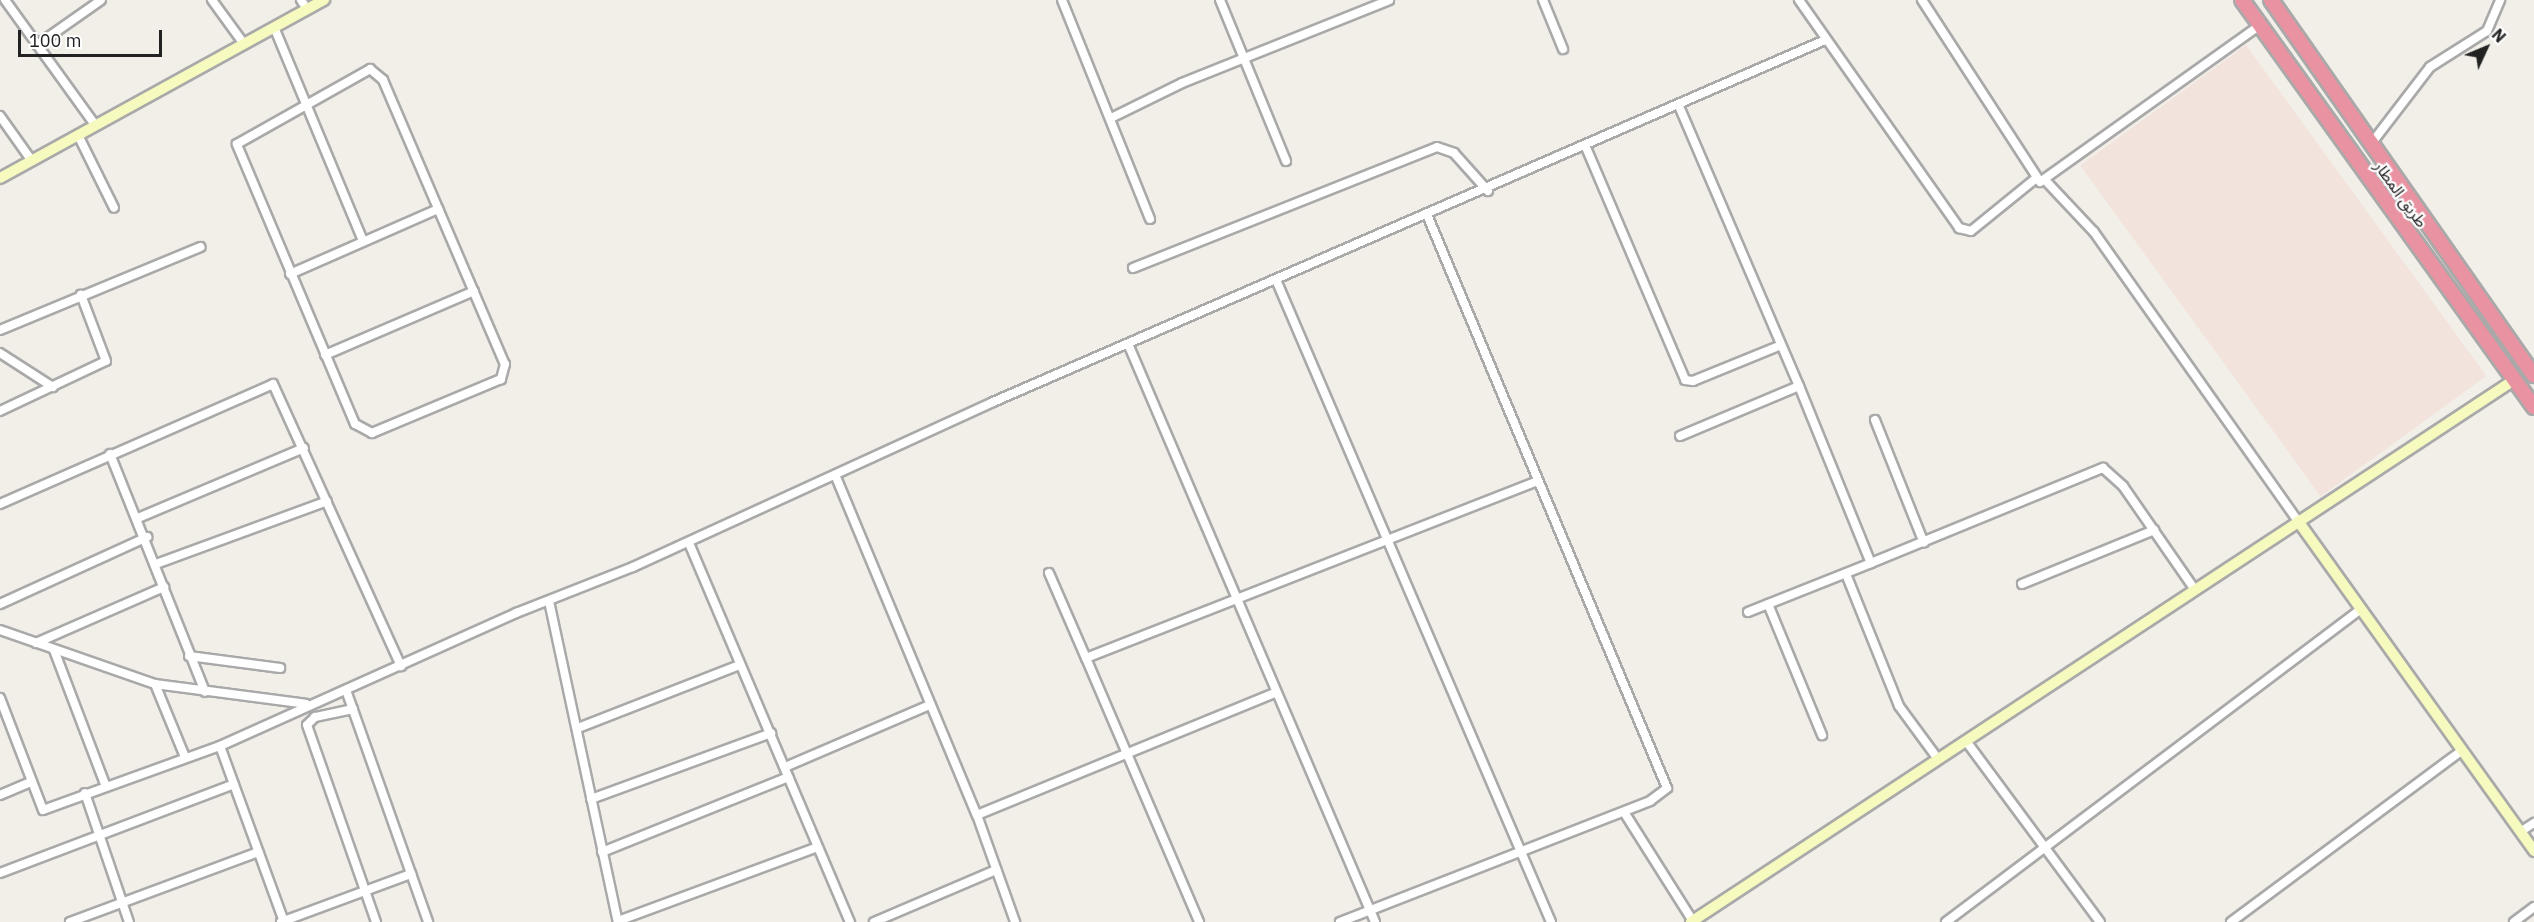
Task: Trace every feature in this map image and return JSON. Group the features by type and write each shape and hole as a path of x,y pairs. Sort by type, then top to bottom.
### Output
{"highway":[{"name":"طريق المطار","path":"2242,0 2534,408"},
{"name":"طريق المطار","path":"2271,0 2534,375"}],"street":[{"path":"5,0 95,126"},
{"path":"38,45 101,0"},
{"path":"212,0 244,44"},
{"path":"0,178 274,27 304,5 324,0"},
{"path":"1062,0 1150,219"},
{"path":"1221,0 1286,162"},
{"path":"1543,0 1563,50"},
{"path":"1799,0 1959,228 1971,231 2035,179 2045,180 2094,232 2534,851"},
{"path":"1922,0 2035,179"},
{"path":"2371,144 2430,67 2487,31 2500,0"},
{"path":"1111,118 1383,1"},
{"path":"2045,180 2260,25"},
{"path":"274,27 363,241"},
{"path":"0,698 4,720 43,810 105,784 220,746 306,704 346,690 549,601 689,543 836,477 993,402 1129,346 1488,191 1585,145 1826,40"},
{"path":"370,69 378,72 438,209 506,364 501,378 372,433 355,424 237,144 306,103 370,69"},
{"path":"1679,106 1799,386 1871,563"},
{"path":"0,117 32,161"},
{"path":"78,135 114,208"},
{"path":"1585,145 1685,380 1693,381 1781,345"},
{"path":"1133,268 1437,147 1454,153 1488,191"},
{"path":"290,274 438,209"},
{"path":"1340,922 1624,812 1662,796 1666,788 1536,482 1428,217"},
{"path":"0,330 200,247"},
{"path":"1277,282 1385,540 1551,922"},
{"path":"325,355 474,291"},
{"path":"0,411 97,368 108,356 81,296"},
{"path":"1129,346 1274,693 1375,922"},
{"path":"0,353 53,387"},
{"path":"1624,812 1692,921 2514,380"},
{"path":"0,504 273,384 401,666"},
{"path":"1680,436 1799,386"},
{"path":"1875,420 1924,543"},
{"path":"138,518 304,448"},
{"path":"110,454 147,537 189,656 205,692"},
{"path":"1748,612 1924,543 2103,468 2112,471 2195,590"},
{"path":"836,477 977,815 1015,922"},
{"path":"1086,658 1536,482"},
{"path":"156,564 327,501"},
{"path":"2022,584 2154,530"},
{"path":"0,604 147,537"},
{"path":"689,543 850,922"},
{"path":"1048,573 1199,922"},
{"path":"1846,574 1899,706 1938,759"},
{"path":"36,643 164,587"},
{"path":"549,601 618,921 818,847"},
{"path":"1768,604 1822,735"},
{"path":"1946,922 2361,609"},
{"path":"0,630 155,684 306,704"},
{"path":"54,650 105,784"},
{"path":"189,656 280,668"},
{"path":"578,728 740,665"},
{"path":"155,684 185,757"},
{"path":"346,690 428,922"},
{"path":"977,815 1128,756 1274,693"},
{"path":"785,767 930,705"},
{"path":"353,709 315,717 307,725 376,922"},
{"path":"591,799 771,733"},
{"path":"1966,741 2100,922"},
{"path":"220,746 283,922 411,874"},
{"path":"2231,922 2461,751"},
{"path":"602,852 789,777"},
{"path":"0,795 31,782"},
{"path":"0,873 234,784"},
{"path":"85,793 129,922"},
{"path":"2520,832 2534,823"},
{"path":"70,922 258,852"},
{"path":"874,922 996,870"},
{"path":"2514,922 2534,907"}],"shaded area":[{"path":"2246,45 2486,376 2321,496 2080,165"}]}
